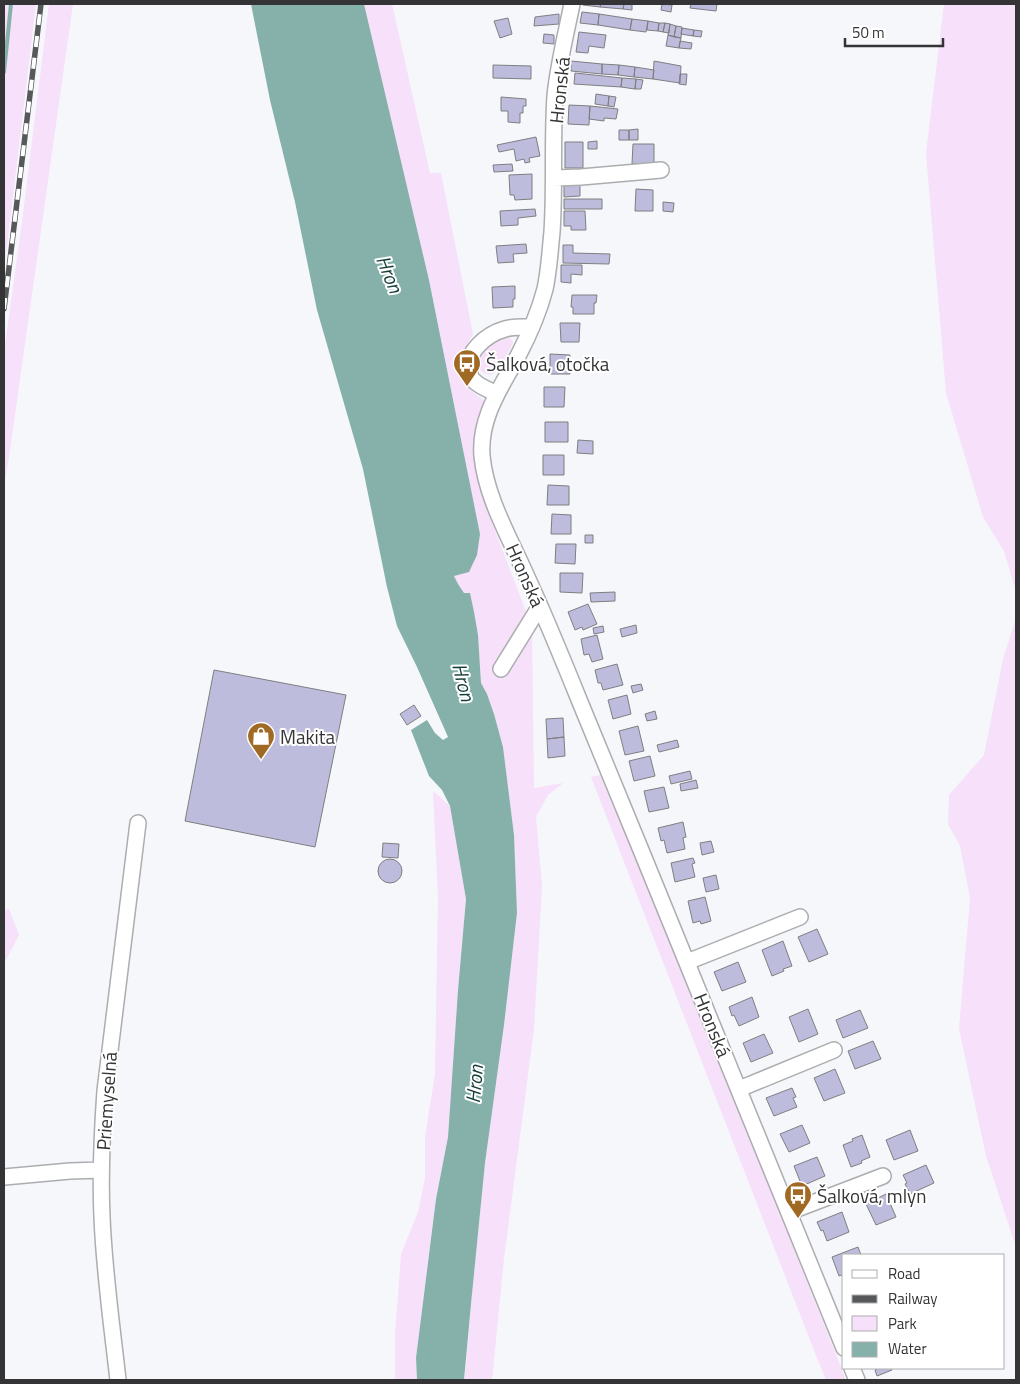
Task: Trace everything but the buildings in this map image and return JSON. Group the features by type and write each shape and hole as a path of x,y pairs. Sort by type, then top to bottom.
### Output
{"street":[{"name":"Hronská","path":"572,4 555,95 554,178 550,258 545,288 532,327 496,394 486,419 482,436 482,454 489,490 540,606 842,1340"},
{"path":"554,178 661,170"},
{"path":"496,394 471,379 468,369 469,360 473,352 490,335 503,329 532,327"},
{"path":"501,669 540,606"},
{"name":"Priemyselná","path":"118,1380 104,1249 101,1170 105,1091 138,823"},
{"path":"687,962 800,917"},
{"path":"739,1089 834,1050"},
{"path":"4,1177 101,1170"},
{"path":"789,1212 883,1176"}],"green space":[{"path":"4,4 36,4 4,271"},
{"path":"49,4 73,4 4,486 4,352"},
{"path":"364,4 392,4 430,173 441,173 473,334 461,356 461,377 470,390 486,402 477,425 475,453 480,487 532,627 534,788 563,783 548,795 536,817 542,885 534,1029 504,1259 492,1380 464,1380 485,1163 517,913 514,835 503,747 494,714 481,683 474,612 454,576 480,534 429,280"},
{"path":"944,4 1016,4 1016,592 1004,551 983,517 946,393 926,153"},
{"path":"508,336 513,343 502,365 493,374 485,374 477,366 484,350 497,339"},
{"path":"1016,618 1016,1247 986,1156 959,1029 970,898 960,846 948,824 949,795 984,755 1003,659"},
{"path":"600,775 678,957 846,1380 826,1380 817,1358 591,777"},
{"path":"433,791 450,806 466,899 448,1137 436,1199 416,1358 417,1380 395,1380 395,1335 401,1254 418,1212 425,1178 425,1137 435,1074 438,897"},
{"path":"9,909 19,935 4,964 4,910"}],"water":[{"name":"Hron","path":"251,4 364,4 429,280 480,534 477,555 469,572 454,576 464,593 470,593 478,635 481,683 494,714 503,747 514,835 517,913 485,1163 464,1380 417,1380 416,1358 436,1199 448,1137 466,899 450,806 442,790 429,776 411,730 427,720 435,733 443,740 448,737 397,626 387,587 363,469 317,310 295,202 270,100"}],"waterway":[{"path":"4,72 11,4"}],"railway":[{"path":"4,309 41,4"}],"place":[{"name":"Šalková, otočka","path":"467,387"},
{"name":"Makita","path":"261,760"},
{"name":"Šalková, mlyn","path":"798,1219"}]}
